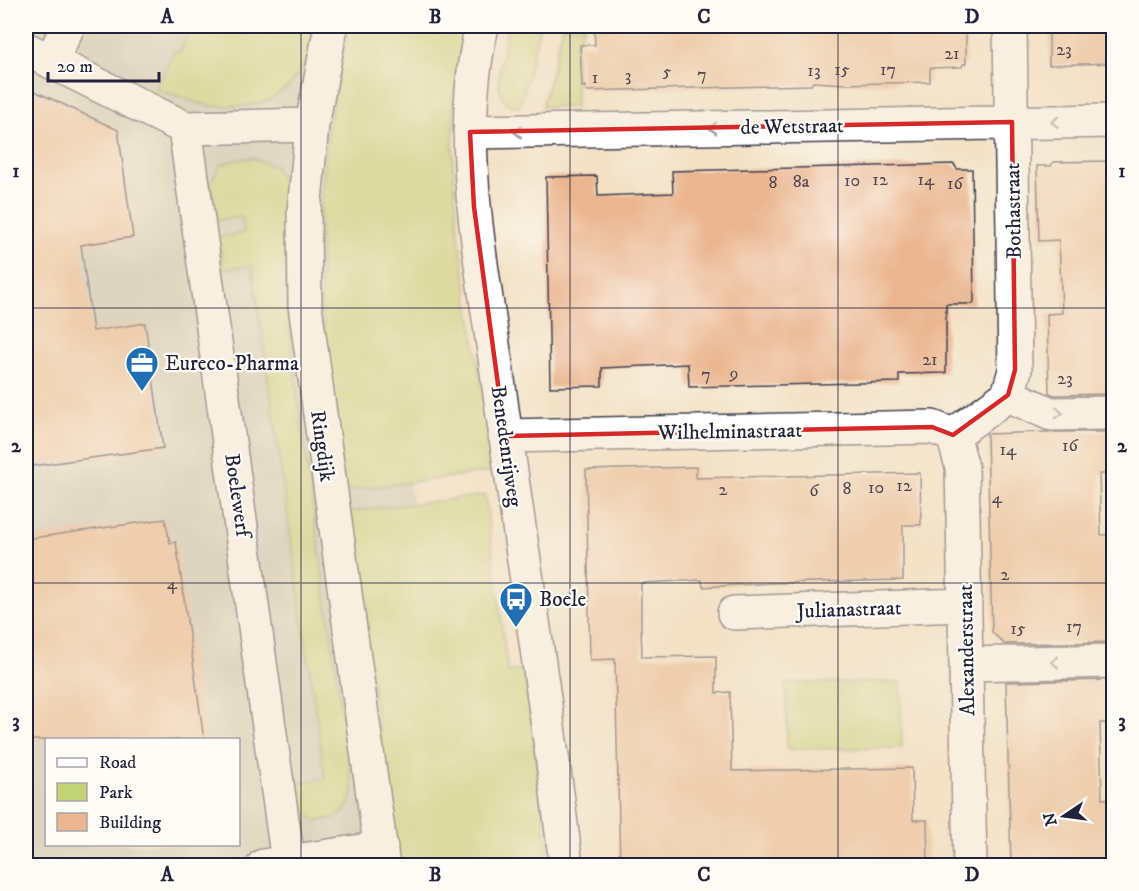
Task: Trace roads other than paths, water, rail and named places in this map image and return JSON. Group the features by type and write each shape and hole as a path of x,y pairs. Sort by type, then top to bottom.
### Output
{"street":[{"path":"68,26 38,55 185,128 312,124"},
{"name":"Ringdijk","path":"331,26 312,124 304,212 304,306 382,857"},
{"name":"Benedenrijweg","path":"482,26 476,51 471,132 474,207 505,436 550,731 566,866"},
{"name":"Bothastraat","path":"1008,395 1015,370 1010,26"},
{"name":"de Wetstraat","path":"471,132 1113,121"},
{"name":"Boelewerf","path":"185,128 276,864 382,857"},
{"path":"953,435 1008,395 1051,414 1113,413"},
{"name":"Wilhelminastraat","path":"505,436 932,427 953,435"},
{"name":"Alexanderstraat","path":"953,435 962,467 970,866"},
{"name":"Julianastraat","path":"734,613 965,605"},
{"path":"966,664 1113,661"}],"place":[{"name":"Eureco-Pharma","path":"142,392"},
{"name":"Boele","path":"516,628"}]}
